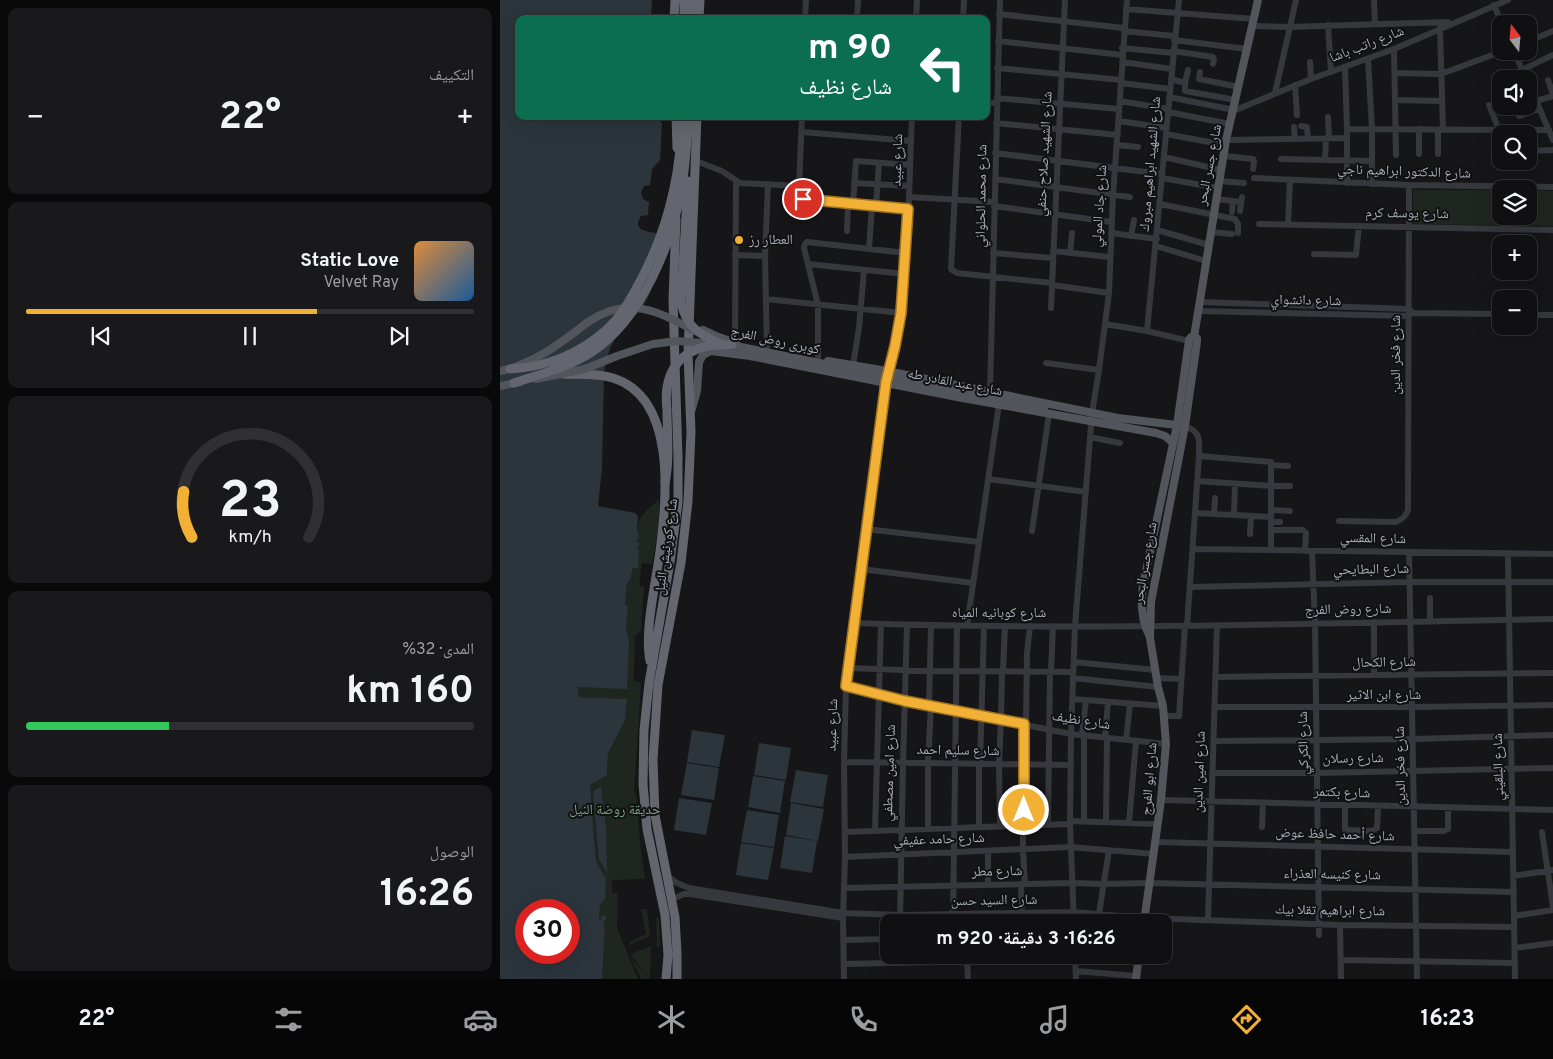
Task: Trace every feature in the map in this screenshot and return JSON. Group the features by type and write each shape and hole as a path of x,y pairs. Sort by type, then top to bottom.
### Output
{"highway":[{"path":"674,15 675,0"},
{"path":"684,0 684,15"},
{"path":"691,15 692,0"},
{"path":"699,15 700,0"},
{"name":"شارع كورنيش النيل","path":"666,979 668,955 665,915 647,829 643,784 644,730 651,667 670,562 678,502 673,300 678,179 676,120"},
{"path":"510,369 526,368 562,358 594,341 620,316 648,265 668,214 681,144 682,120"},
{"path":"688,120 689,169 681,303 686,319 692,327 721,344"},
{"path":"514,383 562,367 591,353 612,337 634,310 660,258 675,217 684,176 688,120"},
{"name":"شارع كورنيش النيل","path":"676,979 676,935 672,899 655,815 653,760 658,685 686,532 690,456 689,316 697,120"},
{"path":"651,667 648,635 662,534 668,464 666,389 673,369 679,361 695,349 733,344"},
{"path":"563,374 612,378 623,382 641,396 654,415 662,449 665,483"}],"main road":[{"name":"شارع جسر البحر","path":"1147,626 1197,342 1197,338 1191,339 1200,302 1218,184 1258,0"},
{"name":"كوبرى روض الفرج","path":"500,371 510,369 545,353 597,316 617,308 628,307 649,309 715,340 1047,411 1064,408"},
{"name":"شارع عبد القادر طه","path":"689,316 704,330 733,344 853,365 1064,408 1156,433 1165,436 1173,443"},
{"name":"كوبرى روض الفرج","path":"500,386 584,369 653,344 677,341 721,344 746,351 843,370 855,376"},
{"name":"شارع عبد القادر طه","path":"690,414 697,390 699,362 703,354 711,351 750,356 999,404 1092,417 1181,425"},
{"path":"1165,436 1168,431 1166,424"},
{"name":"شارع جسر البحر","path":"1150,638 1142,601 1143,585 1173,443 1181,425"},
{"name":"شارع ابو الفرج","path":"1146,914 1161,800 1166,744 1163,706 1150,638"},
{"path":"1136,977 1137,964"}],"street":[{"path":"805,15 806,0"},
{"path":"857,15 858,0"},
{"path":"916,15 917,0"},
{"path":"963,15 964,0"},
{"name":"شارع محمد الحلواني","path":"990,392 1000,0"},
{"name":"شارع الشهيد صلاح حنفي","path":"1050,308 1064,0"},
{"name":"شارع جاد المولي","path":"1073,912 1070,822 1075,626 1090,437 1108,293 1111,222 1127,0"},
{"name":"شارع الشهيد ابراهيم مبروك","path":"1147,331 1179,0"},
{"path":"1275,93 1296,0"},
{"path":"1374,0 1376,24"},
{"name":"شارع راتب باشا","path":"1234,110 1311,79 1394,49 1506,0"},
{"path":"1494,5 1498,15"},
{"path":"1126,9 1178,13 1289,27 1454,22"},
{"path":"999,14 1124,29 1247,49"},
{"path":"1328,25 1331,72"},
{"path":"1438,154 1442,101 1440,28"},
{"path":"1538,37 1551,32 1553,40"},
{"path":"998,41 1122,55 1172,69"},
{"path":"1394,49 1396,155"},
{"path":"1122,55 1173,52 1212,57 1214,58 1214,64"},
{"path":"1395,73 1441,74 1492,55"},
{"path":"1530,70 1553,55"},
{"path":"1368,59 1372,129 1372,184"},
{"path":"1310,62 1311,79"},
{"path":"1345,67 1347,183"},
{"path":"997,68 1061,74 1170,89"},
{"path":"1188,70 1185,92 1236,100"},
{"path":"1200,72 1199,79 1239,87"},
{"path":"1171,79 1185,83"},
{"path":"1537,101 1553,95 1548,80"},
{"path":"1296,85 1297,115"},
{"path":"1169,97 1234,110"},
{"path":"1395,100 1442,101"},
{"path":"1120,101 1230,124"},
{"path":"990,102 1060,103 1120,109"},
{"path":"1537,104 1553,140"},
{"path":"1489,105 1497,125"},
{"path":"1325,160 1328,117"},
{"path":"802,120 799,186 803,199 908,209"},
{"name":"شارع عبيد","path":"844,979 846,686 886,382 901,313 905,274 912,120"},
{"path":"958,120 950,267 954,272 1108,293"},
{"path":"1119,121 1226,143 1347,138"},
{"path":"996,123 1118,135"},
{"path":"1295,139 1298,126 1307,127 1308,139"},
{"path":"1347,129 1492,130"},
{"path":"1419,130 1419,154"},
{"path":"1537,131 1550,132"},
{"path":"802,132 911,141"},
{"path":"1117,145 1138,147"},
{"path":"1537,151 1553,150"},
{"path":"996,153 1115,167 1218,184 1244,183"},
{"path":"1224,156 1253,159 1253,169"},
{"path":"1164,157 1221,170"},
{"path":"1281,159 1372,161"},
{"path":"696,161 727,174 736,182 799,186"},
{"path":"847,231 855,163 857,161 910,165"},
{"path":"869,249 879,163"},
{"name":"شارع الدكتور ابراهيم ناجي","path":"1254,178 1372,184 1553,187"},
{"path":"995,179 1130,197"},
{"path":"1288,224 1290,180"},
{"path":"733,344 736,182"},
{"path":"854,183 909,186"},
{"path":"766,350 765,256 768,184"},
{"name":"شارع فخر الدين","path":"1339,520 1396,522 1402,520 1408,510 1409,185"},
{"path":"909,197 955,199 1111,222"},
{"path":"1216,199 1233,201 1242,199 1240,211"},
{"path":"1232,212 1233,201"},
{"path":"1160,204 1236,220 1238,224 1235,234 1211,232"},
{"path":"1131,236 1134,220"},
{"name":"شارع يوسف كرم","path":"1260,224 1553,230"},
{"path":"1314,254 1356,256 1358,226"},
{"path":"1158,230 1209,245"},
{"path":"1070,252 1072,233"},
{"path":"1111,233 1156,242 1206,261"},
{"path":"818,359 818,304 804,246 807,242 906,253"},
{"path":"993,254 1053,254 1070,252 1110,257"},
{"path":"736,255 765,256"},
{"path":"808,264 905,274"},
{"path":"853,365 861,309 864,270"},
{"path":"766,299 901,313"},
{"name":"شارع دانشواي","path":"1200,302 1410,313"},
{"name":"شارع دانشواي","path":"1198,311 1492,314"},
{"path":"1537,315 1553,316"},
{"path":"1105,324 1191,339"},
{"path":"1046,362 1099,370"},
{"path":"967,626 999,404"},
{"path":"1032,531 1047,411"},
{"path":"1164,716 1179,716 1199,456 1198,434 1194,430 1181,425"},
{"path":"1090,437 1120,443"},
{"path":"1199,456 1288,466"},
{"path":"1271,550 1272,463"},
{"path":"988,478 1086,492"},
{"path":"1197,481 1290,486"},
{"path":"1234,515 1235,484"},
{"path":"1214,514 1215,498"},
{"path":"1195,514 1271,516 1290,511"},
{"path":"1250,534 1251,516"},
{"path":"1271,516 1280,522"},
{"path":"866,529 979,542"},
{"name":"شارع الكركي","path":"1271,530 1305,531 1314,583 1319,935"},
{"name":"شارع المقسي","path":"1193,549 1553,554"},
{"name":"شارع فخر الدين","path":"1409,552 1417,979"},
{"name":"شارع البلقيني","path":"1508,554 1515,979"},
{"path":"861,569 974,583"},
{"name":"شارع البطايحي","path":"1190,587 1314,583 1553,582"},
{"path":"1430,598 1430,621"},
{"name":"شارع روض الفرج","path":"1147,626 1553,619"},
{"path":"1374,622 1374,675"},
{"name":"شارع كوبانيه المياه","path":"854,623 958,626 1147,626"},
{"path":"875,831 881,624"},
{"name":"شارع امين مصطفي","path":"901,914 901,830 907,624"},
{"path":"928,829 931,625"},
{"name":"شارع امين الدين","path":"1208,920 1217,625"},
{"path":"953,914 958,626"},
{"path":"979,827 981,670 984,626"},
{"path":"1000,826 999,764 1005,626"},
{"path":"1022,913 1025,724 1030,626"},
{"path":"1048,824 1048,764 1053,626"},
{"path":"1074,662 1181,679"},
{"path":"848,668 931,671 1051,671 1158,687"},
{"name":"شارع الكحال","path":"1216,677 1553,673"},
{"name":"شارع نظيف","path":"846,686 905,701 1071,734 1166,744"},
{"path":"1073,699 1163,706"},
{"path":"1084,821 1083,735 1086,700"},
{"path":"1106,822 1108,702"},
{"path":"1126,740 1130,704"},
{"name":"شارع ابن الاثير","path":"1215,707 1553,705"},
{"path":"1214,741 1317,741 1553,734"},
{"path":"1129,823 1136,741"},
{"name":"شارع سليم احمد","path":"844,762 1048,764 1071,766"},
{"name":"شارع رسلان","path":"1213,773 1317,773 1553,768"},
{"name":"شارع بكتمر","path":"1161,800 1553,810"},
{"path":"1262,826 1263,803"},
{"path":"1345,805 1345,830 1372,832 1377,828 1378,806"},
{"path":"1415,831 1446,830 1448,808"},
{"path":"845,832 1024,826 1084,821 1158,824"},
{"path":"1514,916 1553,909 1550,870 1542,832"},
{"name":"شارع أحمد حافظ عوض","path":"1156,842 1513,852"},
{"name":"شارع حامد عفيفي","path":"845,857 1071,847 1154,854"},
{"path":"1099,914 1110,850"},
{"path":"988,851 988,885"},
{"path":"1513,876 1550,870"},
{"path":"667,876 689,888 843,915"},
{"name":"شارع كنيسه العذراء","path":"1150,883 1514,892"},
{"name":"شارع مطر","path":"844,888 1150,883"},
{"path":"672,899 684,894 690,894 843,915"},
{"name":"شارع السيد حسن","path":"988,914 1073,912 1099,914"},
{"name":"شارع السيد حسن","path":"843,915 880,918"},
{"name":"شارع ابراهيم تقلا بيك","path":"1172,920 1340,925 1514,927"},
{"path":"1340,925 1341,979"},
{"path":"843,940 880,939"},
{"path":"1515,948 1553,943"},
{"path":"1341,960 1515,963"},
{"path":"844,964 880,961"},
{"path":"967,964 968,979"},
{"path":"1076,964 1076,979"},
{"path":"1076,971 1136,977"}],"green space":[{"path":"1413,190 1492,190 1492,225 1537,225 1537,190 1553,191 1553,226 1413,224"},
{"name":"حديقة روضة النيل","path":"659,499 659,525 652,564 642,563 639,586 644,587 641,630 635,636 634,681 641,683 634,793 636,794 645,879 612,880 612,893 618,893 617,928 638,979 602,979 605,929 604,921 599,920 600,905 606,880 596,861 590,785 607,775 608,753 626,699 577,697 578,687 629,642 626,627 628,607 625,604 627,583 630,580 638,550 636,548 638,546 636,541 638,525 642,515"},
{"path":"641,909 647,909 650,936 630,945 629,942 646,934"},
{"path":"659,917 660,947 657,947 656,918"},
{"path":"651,946 650,979 641,979 631,958 646,975 631,955"}],"shaded area":[{"path":"500,0 652,0 651,15 515,15 515,120 660,120 662,124 660,160 652,169 650,185 644,186 641,192 643,199 649,202 648,215 641,216 638,224 641,229 656,233 651,289 642,307 613,342 604,374 602,467 598,506 635,513 638,517 637,529 639,538 636,541 639,543 639,546 636,548 639,550 638,568 633,568 630,580 627,583 625,604 628,607 626,627 629,642 627,689 578,687 578,697 627,699 625,720 608,753 607,775 590,785 596,861 606,879 605,899 600,905 599,920 601,920 601,916 606,916 604,921 602,979 500,979"},
{"path":"692,730 725,735 719,767 687,762"},
{"path":"759,743 791,748 786,780 754,775"},
{"path":"687,763 719,768 714,800 681,795"},
{"path":"796,770 828,775 823,807 790,802"},
{"path":"753,776 785,781 780,813 748,807"},
{"path":"601,787 606,828 607,873 599,859 593,793"},
{"path":"679,798 712,803 706,835 674,830"},
{"path":"791,803 824,809 818,841 786,835"},
{"path":"747,810 779,815 774,847 741,842"},
{"path":"785,836 817,841 812,873 780,868"},
{"path":"741,843 774,848 768,880 736,875"}],"place":[{"name":"العطار رز","path":"739,240"}],"route":[{"path":"803,199 908,209 901,313 886,382 846,686 905,701 1024,724 1024,810"}]}
